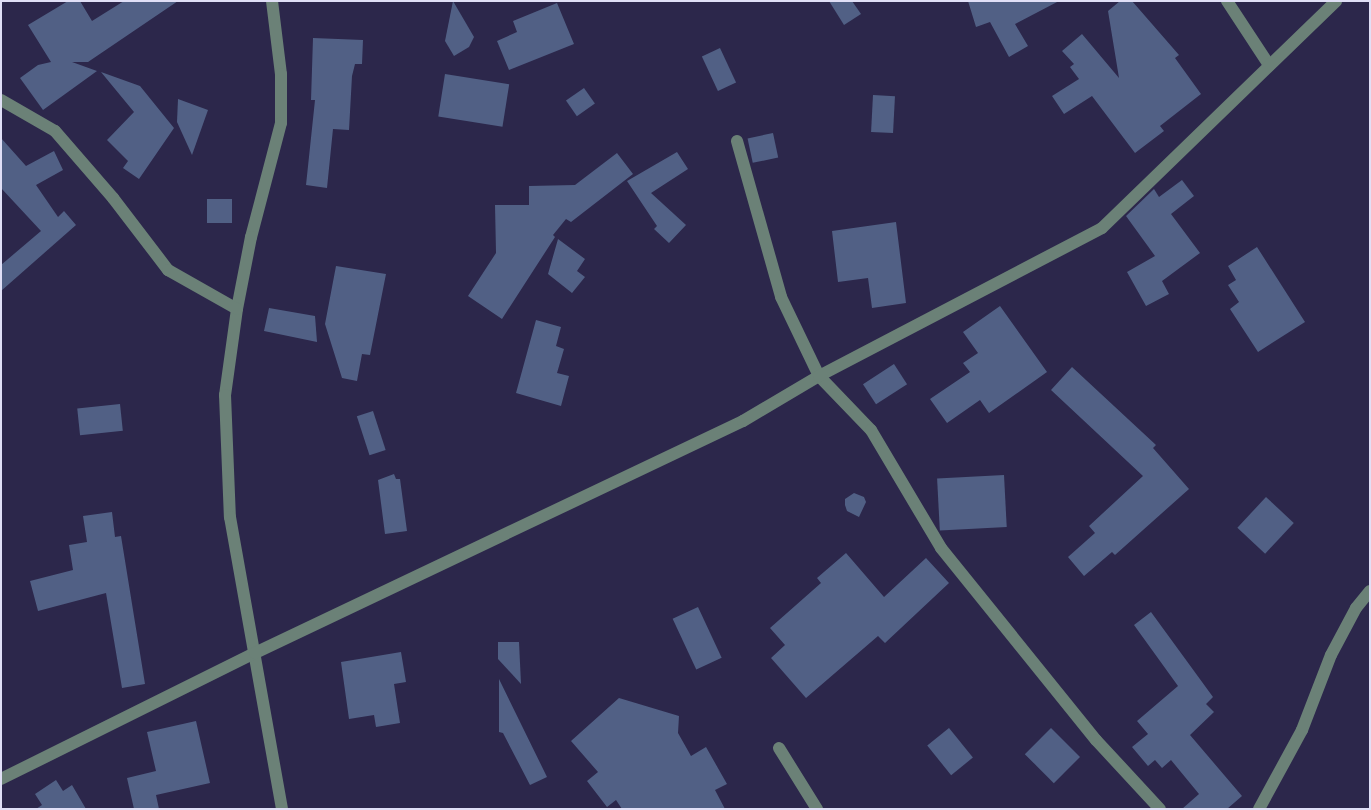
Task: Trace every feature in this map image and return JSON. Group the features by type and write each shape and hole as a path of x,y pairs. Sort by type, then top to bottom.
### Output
{"street":[{"path":"272,1 281,74 281,123 260,196 237,309 225,395 230,517 282,809"},
{"path":"1227,1 1269,66"},
{"path":"1,779 255,653 743,421 819,376 1102,228 1336,1"},
{"path":"1,100 55,131 113,198 168,270 237,309"},
{"path":"737,142 781,297 819,376 871,430 941,548 1096,740 1160,809"},
{"path":"1259,809 1302,730 1331,655 1356,608 1370,591"},
{"path":"779,748 817,809"}],"building":[{"path":"68,1 80,1 92,21 124,1 178,1 88,62 72,62 97,71 43,110 20,78 38,65 51,62 28,25"},
{"path":"453,1 474,37 469,47 454,56 445,41"},
{"path":"829,1 852,1 861,14 844,25"},
{"path":"968,1 1059,1 1015,24 1028,46 1009,57 990,22 976,27"},
{"path":"1120,1 1132,1 1179,55 1175,58 1201,94 1160,126 1164,131 1135,153 1092,96 1064,114 1052,96 1079,79 1070,67 1074,64 1062,51 1082,34 1119,78 1108,11"},
{"path":"557,3 574,44 509,70 497,41 517,32 513,21"},
{"path":"313,38 363,40 362,64 355,64 352,76 349,130 333,129 327,188 306,185 315,100 311,100"},
{"path":"720,48 736,82 718,91 702,56"},
{"path":"101,72 140,86 174,128 139,179 123,168 128,161 107,140 134,112"},
{"path":"445,74 509,84 502,127 438,116"},
{"path":"584,88 595,104 577,116 566,101"},
{"path":"873,95 895,96 893,133 871,132"},
{"path":"178,99 208,110 192,155 177,122"},
{"path":"773,133 778,157 753,163 748,138"},
{"path":"1,138 26,166 54,151 63,170 36,185 58,217 64,211 76,225 1,291 1,265 41,231 1,188"},
{"path":"677,152 688,169 651,193 686,225 669,243 654,229 657,226 627,181"},
{"path":"617,153 633,174 571,222 566,219 553,235 555,237 502,319 468,296 496,253 495,205 529,205 529,186 575,185"},
{"path":"1182,180 1194,196 1171,214 1200,253 1162,281 1169,294 1146,306 1127,272 1155,256 1126,216 1154,189 1159,197"},
{"path":"207,199 232,199 232,223 207,223"},
{"path":"896,222 906,303 872,308 868,278 838,282 832,231"},
{"path":"558,239 585,259 577,271 585,277 572,293 548,274"},
{"path":"1257,247 1305,322 1258,352 1230,309 1239,302 1228,285 1236,280 1228,266"},
{"path":"336,266 386,274 370,355 362,354 357,381 342,378 325,324"},
{"path":"1000,306 1047,372 989,413 980,400 947,423 930,399 970,372 963,363 978,353 963,332"},
{"path":"269,308 315,316 317,342 264,331"},
{"path":"536,320 561,327 556,346 564,349 557,373 569,376 561,406 516,393"},
{"path":"894,364 907,384 876,404 863,384"},
{"path":"1072,367 1156,445 1153,448 1189,489 1115,555 1112,552 1084,576 1068,557 1095,533 1089,526 1143,476 1051,390"},
{"path":"120,404 123,431 80,435 77,408"},
{"path":"373,411 386,450 370,455 357,416"},
{"path":"394,474 396,479 400,479 407,531 385,534 378,480"},
{"path":"1004,475 1007,527 940,530 937,479"},
{"path":"854,493 864,497 866,502 859,517 847,511 845,505 845,499"},
{"path":"1266,497 1294,523 1265,554 1237,528"},
{"path":"112,512 115,537 121,536 145,684 122,688 106,593 38,611 30,581 73,570 69,545 87,542 83,516"},
{"path":"846,553 884,597 926,558 949,583 885,643 878,636 806,698 771,658 785,645 770,628 821,583 817,578"},
{"path":"698,607 722,658 696,670 673,619"},
{"path":"1151,612 1213,697 1206,704 1214,712 1190,735 1242,796 1227,809 1182,809 1199,794 1171,760 1162,768 1155,760 1148,766 1132,747 1148,734 1137,721 1178,686 1134,625"},
{"path":"498,642 519,642 521,684 498,659"},
{"path":"401,652 406,682 394,684 400,723 376,727 374,715 349,719 341,662"},
{"path":"499,679 547,777 530,785 503,733 499,732"},
{"path":"619,698 679,716 678,733 691,756 706,747 727,784 715,790 725,809 622,809 616,800 607,807 587,781 598,772 571,741"},
{"path":"196,721 210,783 156,795 159,809 134,809 127,778 156,771 147,732"},
{"path":"949,728 973,758 951,775 927,746"},
{"path":"1051,728 1080,757 1054,783 1025,754"},
{"path":"56,780 63,791 72,785 86,809 36,809 42,805 35,794"}]}
